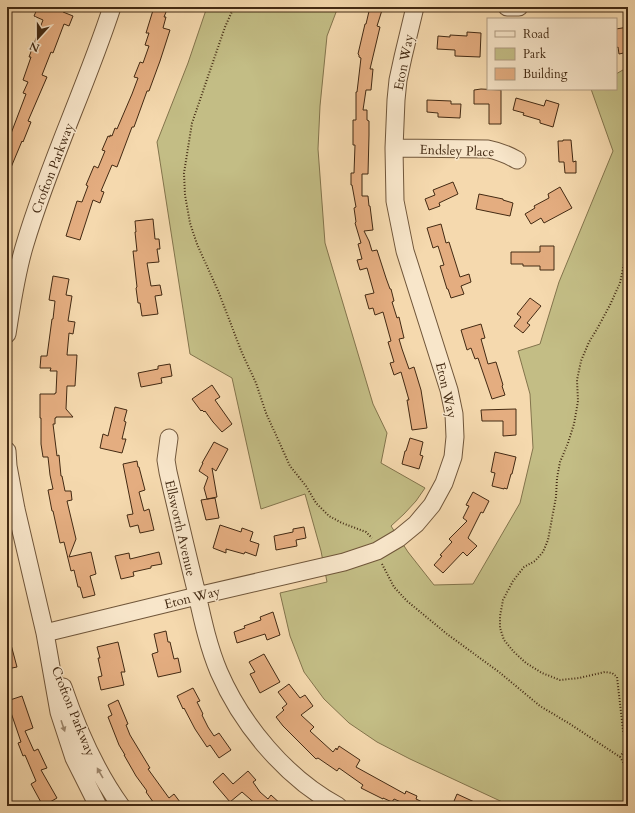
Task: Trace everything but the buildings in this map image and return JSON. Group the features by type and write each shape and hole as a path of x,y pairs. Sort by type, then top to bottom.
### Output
{"street":[{"name":"Crofton Parkway","path":"7,334 14,288 24,245 39,200 84,85 112,7"},
{"name":"Eton Way","path":"45,633 344,562 377,551 399,538 416,524 432,505 444,483 453,457 455,437 454,414 449,390 405,251 395,201 394,148 398,80 415,7"},
{"path":"507,7 519,7"},
{"name":"Endsley Place","path":"394,148 488,149 501,152 517,160"},
{"name":"Ellsworth Avenue","path":"169,438 166,460 168,472 197,596 209,643 219,672 250,726 271,752 296,777 324,798 338,806"},
{"name":"Crofton Parkway","path":"7,451 8,466 16,509 45,633 58,712 74,758 98,806"},
{"name":"Crofton Parkway","path":"45,633 70,710 93,760 120,806"}],"path":[{"path":"234,7 225,27 192,123 184,173 185,195 190,223 197,244 256,383 266,413 290,466 306,486 316,503 329,516 342,524 366,532 372,538 385,571 394,587 407,601 540,706 620,757 628,768"},
{"path":"620,757 626,744 617,677 612,673 605,672 579,678 560,680 542,673 526,663 504,640 500,628 500,616 503,600 512,581 524,567 535,561 543,552 548,540 556,497 560,462 574,424 578,401 577,380 581,361 589,342 610,305 620,282 628,245"}],"green space":[{"path":"207,7 338,7 327,36 320,106 318,149 325,243 373,404 387,433 381,463 425,488 416,501 391,526 408,552 434,585 473,584 520,503 533,448 530,394 518,351 540,344 559,282 613,151 591,90 617,90 617,73 628,67 628,806 511,806 377,742 349,723 324,699 304,672 290,636 280,593 327,582 321,551 305,494 261,509 232,378 190,354 157,142 188,63"}]}
